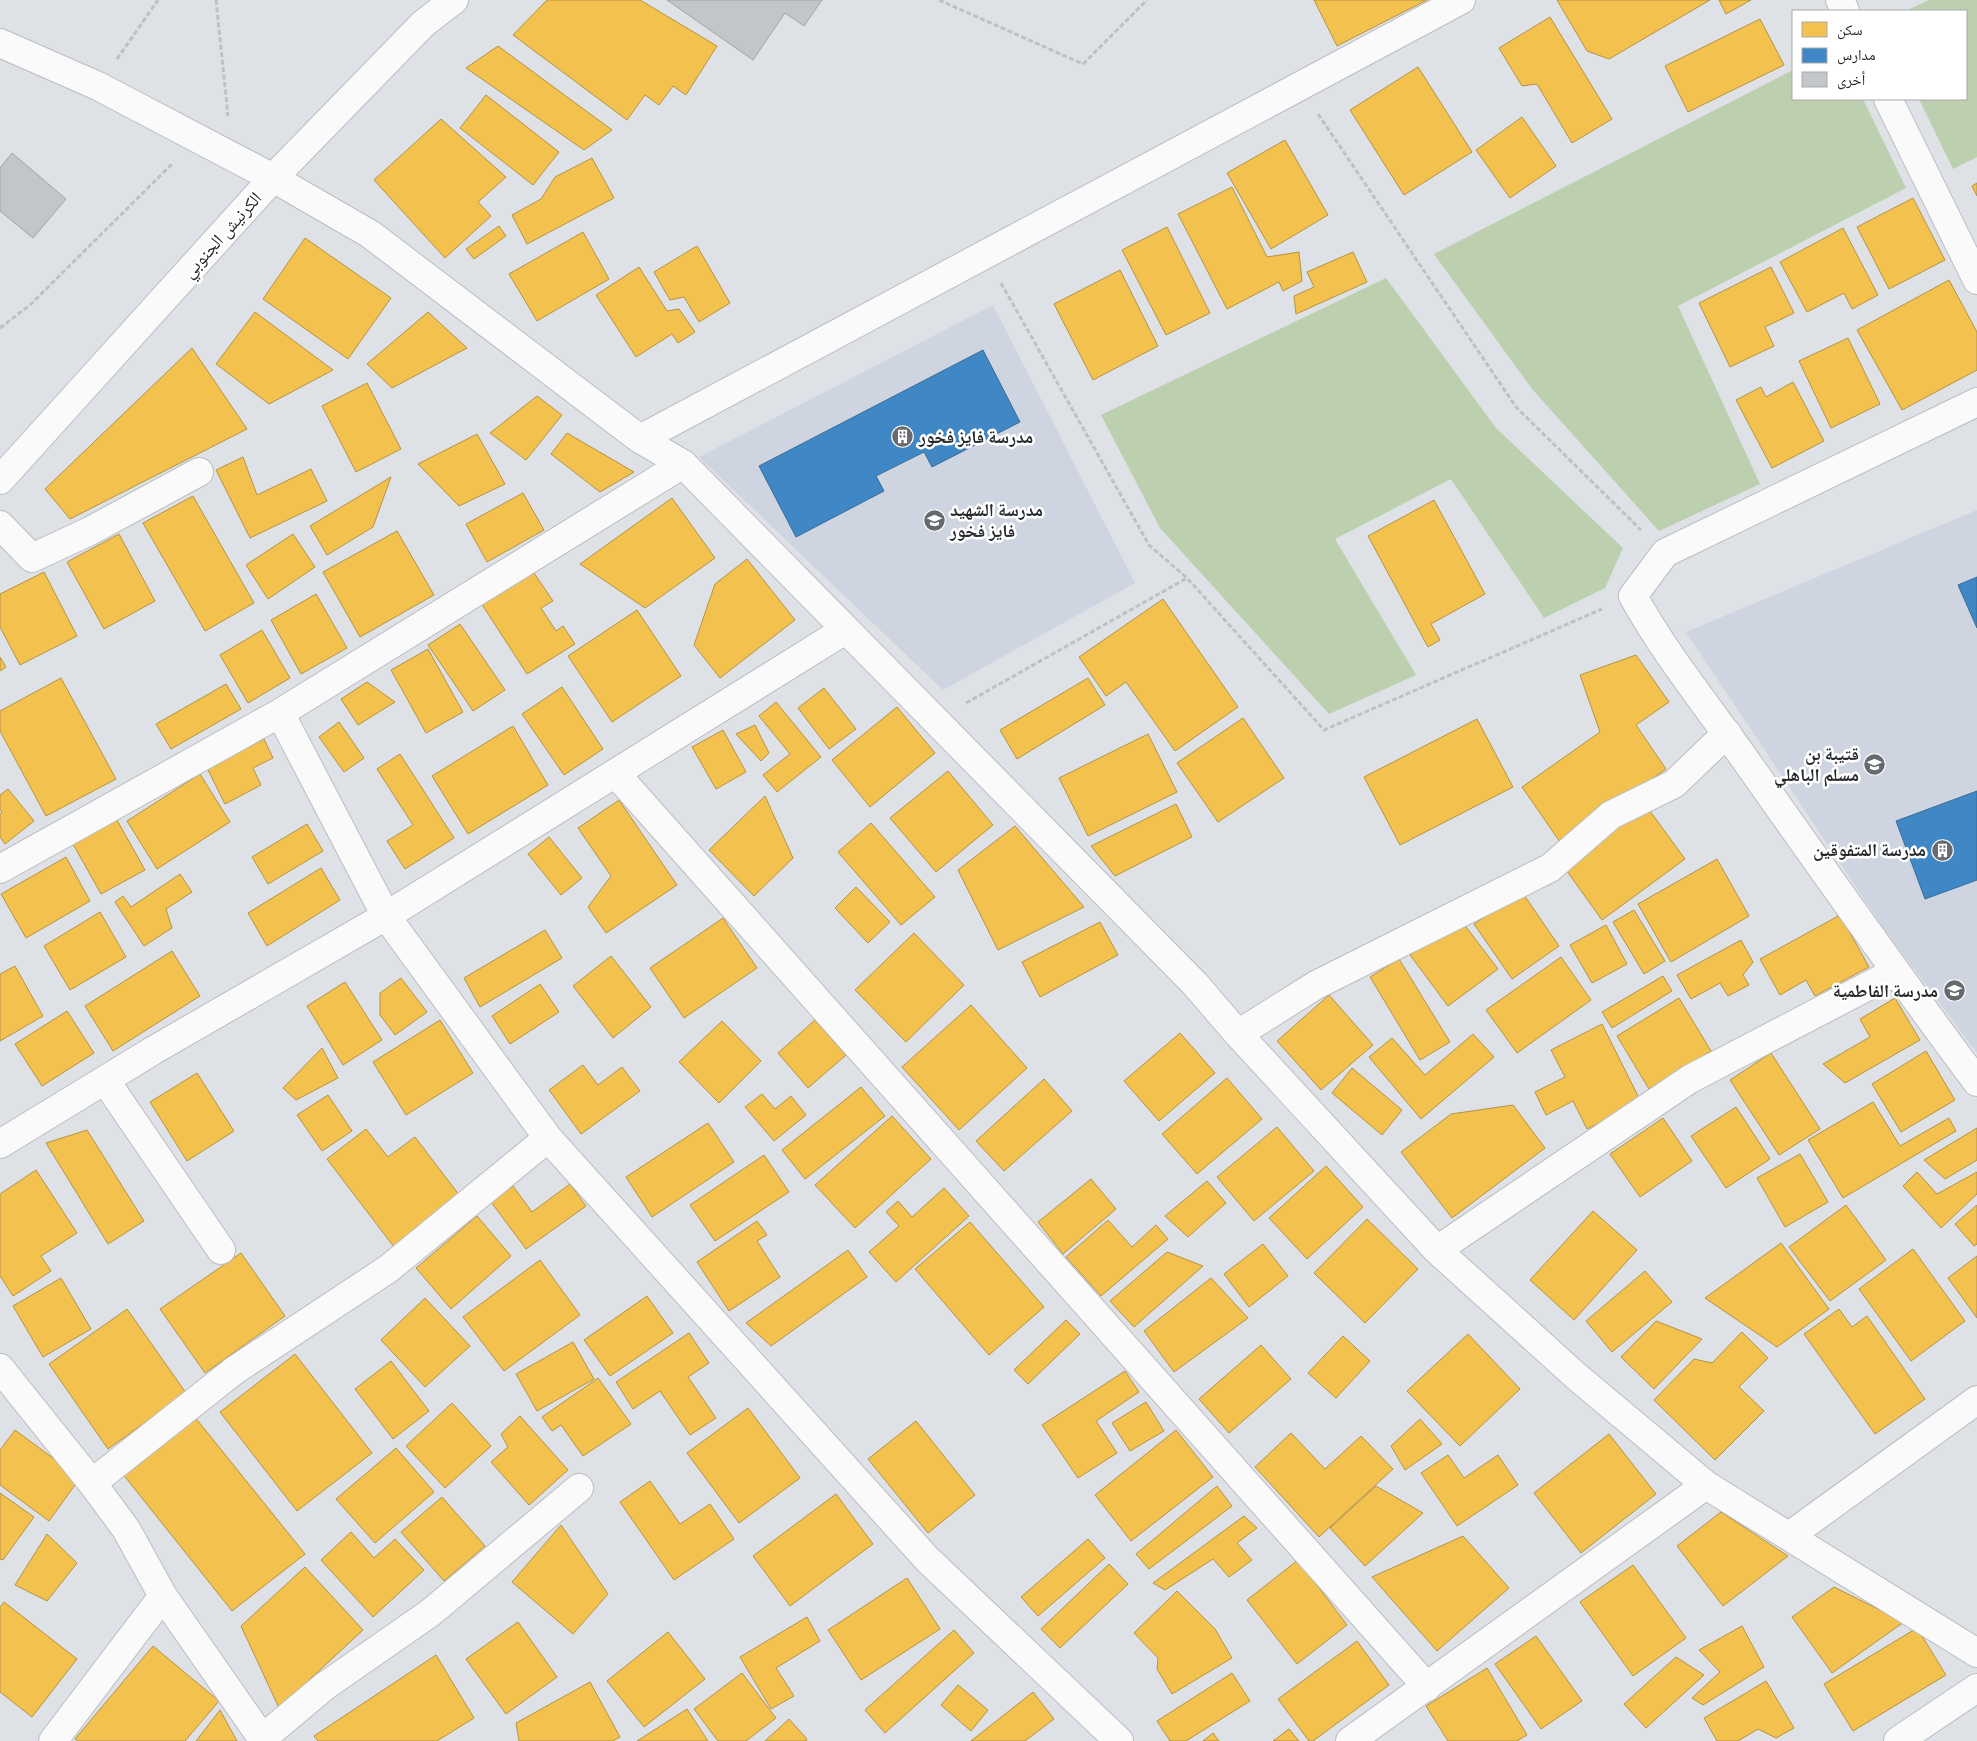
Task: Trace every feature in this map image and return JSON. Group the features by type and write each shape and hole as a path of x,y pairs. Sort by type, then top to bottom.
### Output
{"street":[{"name":"الكرنيش الجنوبي","path":"0,480 273,178 423,24 454,0"},
{"path":"640,439 1461,0"},
{"path":"0,43 98,86 273,178 370,234 640,439 683,464 1188,977 1437,1250 1576,1376 1706,1485 1977,1653"},
{"path":"1888,100 1977,280"},
{"path":"1977,402 1665,553 1633,596 1652,631 1727,733 1895,972 1977,1082"},
{"path":"0,869 280,713 683,464"},
{"path":"0,525 32,558 90,531 199,472"},
{"path":"0,1144 105,1080 386,916 845,630"},
{"path":"280,713 386,916 548,1138 927,1559 1119,1741"},
{"path":"1238,1034 1316,985 1550,868 1611,815 1674,784 1727,733"},
{"path":"616,774 1427,1687"},
{"path":"1437,1250 1690,1079 1895,972"},
{"path":"105,1080 221,1250"},
{"path":"92,1483 235,1370 388,1269 548,1138"},
{"path":"1,1374 92,1483 126,1529 163,1596 263,1740 325,1686 430,1613 579,1488"},
{"path":"1789,1536 1977,1400"},
{"path":"1350,1741 1706,1485"},
{"path":"53,1741 163,1596"},
{"path":"1898,1741 1977,1688"}],"path":[{"path":"98,86 158,0"},
{"path":"216,0 232,157"},
{"path":"939,0 1083,64 1146,0"},
{"path":"1299,87 1516,407 1665,553"},
{"path":"0,328 30,305 198,139"},
{"path":"984,255 1148,544 1187,578 1324,730 1633,596"},
{"path":"935,721 1187,578"}],"shaded area":[{"name":"مدرسة الشهيد فايز فخور","path":"993,305 1135,583 943,690 699,457"},
{"name":"قتيبة بن مسلم الباهلي","path":"1977,510 1977,1053 1884,929 1686,632"}],"green space":[{"path":"1929,0 1977,0 1977,157 1953,169 1919,100 1967,100 1967,10 1908,10"},
{"path":"1792,71 1792,100 1863,100 1906,188 1678,306 1760,484 1659,531 1533,390 1434,254"},
{"path":"1386,278 1496,428 1623,548 1605,588 1544,618 1451,479 1335,539 1416,675 1329,714 1160,528 1101,415"}],"building: سكن":[{"path":"547,0 640,0 717,46 686,95 673,86 659,105 645,95 627,120 513,35"},
{"path":"1314,0 1427,0 1337,46"},
{"path":"1557,0 1710,0 1609,59 1587,51"},
{"path":"1719,0 1751,0 1726,14"},
{"path":"1550,17 1612,119 1572,143 1537,84 1522,86 1499,48"},
{"path":"1760,19 1784,65 1688,112 1665,66"},
{"path":"498,46 612,130 584,150 466,68"},
{"path":"1418,67 1472,152 1404,195 1350,110"},
{"path":"486,95 559,152 533,185 460,128"},
{"path":"1522,117 1556,166 1510,198 1476,150"},
{"path":"441,119 506,177 478,202 491,216 445,258 374,180"},
{"path":"1285,140 1328,215 1271,249 1227,173"},
{"path":"592,158 614,198 527,244 512,215 541,199 555,177"},
{"path":"1977,183 1977,196 1972,186"},
{"path":"1232,187 1267,257 1299,252 1302,281 1283,291 1279,282 1227,309 1178,214"},
{"path":"1913,198 1945,260 1889,289 1857,227"},
{"path":"499,226 506,236 474,259 466,249"},
{"path":"1167,227 1210,313 1166,335 1122,250"},
{"path":"1843,228 1878,295 1852,309 1844,293 1807,312 1780,262"},
{"path":"583,232 609,279 537,321 509,274"},
{"path":"305,238 391,298 348,359 263,299"},
{"path":"697,246 730,303 699,322 684,297 670,300 654,272"},
{"path":"1353,252 1367,282 1296,314 1294,296 1314,287 1307,272"},
{"path":"639,267 667,311 679,309 695,332 678,343 672,334 636,357 596,295"},
{"path":"1771,267 1794,313 1765,327 1774,346 1730,367 1699,303"},
{"path":"1120,270 1158,346 1093,380 1054,304"},
{"path":"1949,280 1977,332 1977,370 1902,410 1857,330"},
{"path":"255,312 333,370 269,404 216,364"},
{"path":"428,312 467,348 392,388 367,364"},
{"path":"1848,338 1880,404 1831,428 1799,361"},
{"path":"192,348 247,429 70,519 45,489"},
{"path":"1793,382 1824,441 1772,468 1736,400 1761,387 1766,397"},
{"path":"367,383 401,449 356,472 322,406"},
{"path":"537,396 562,415 526,460 490,433"},
{"path":"567,433 634,472 600,492 551,454"},
{"path":"477,434 505,484 459,506 418,464"},
{"path":"243,457 257,495 311,469 327,501 250,538 216,470"},
{"path":"391,477 373,527 327,555 310,526"},
{"path":"523,493 544,530 487,562 466,524"},
{"path":"193,496 254,603 205,631 143,523"},
{"path":"672,498 715,558 645,608 580,564"},
{"path":"1434,500 1485,594 1431,624 1440,640 1428,647 1368,536"},
{"path":"397,531 434,595 360,637 323,572"},
{"path":"119,534 155,601 104,629 67,562"},
{"path":"293,534 315,567 268,599 246,565"},
{"path":"747,559 795,620 720,678 694,645 715,584"},
{"path":"532,570 553,601 541,608 556,631 563,626 575,644 527,674 481,603"},
{"path":"44,572 77,636 20,665 0,627 0,594"},
{"path":"316,594 347,648 301,674 271,620"},
{"path":"1163,599 1238,707 1175,751 1126,682 1106,696 1079,657"},
{"path":"637,610 681,676 612,722 568,656"},
{"path":"460,624 505,690 473,711 428,645"},
{"path":"262,630 290,678 248,703 220,655"},
{"path":"428,649 463,712 426,733 391,670"},
{"path":"1636,655 1669,702 1636,725 1666,769 1560,842 1522,787 1600,732 1580,675"},
{"path":"0,657 6,667 0,671"},
{"path":"61,678 116,779 46,816 0,731 0,711"},
{"path":"1088,678 1105,705 1017,759 1000,730"},
{"path":"367,682 395,702 358,725 341,699"},
{"path":"226,684 241,709 171,749 156,724"},
{"path":"562,687 603,749 564,775 522,714"},
{"path":"824,688 856,729 829,749 798,708"},
{"path":"776,702 821,757 777,792 763,775 790,754 759,716"},
{"path":"897,707 935,753 870,807 832,760"},
{"path":"1243,718 1284,778 1218,822 1177,763"},
{"path":"1477,719 1513,787 1400,845 1364,777"},
{"path":"339,722 364,758 344,772 319,737"},
{"path":"755,725 769,753 761,761 736,734"},
{"path":"513,726 548,785 468,834 432,776"},
{"path":"723,730 746,772 716,789 692,747"},
{"path":"1148,734 1177,792 1088,836 1059,778"},
{"path":"264,739 273,758 253,768 261,785 225,804 207,768"},
{"path":"400,754 454,838 405,869 387,841 413,825 377,769"},
{"path":"948,771 993,825 936,872 890,818"},
{"path":"200,774 230,822 157,869 127,821"},
{"path":"8,789 34,821 5,844 0,837 0,814 2,812 0,809 0,795"},
{"path":"765,796 793,858 754,896 709,850"},
{"path":"619,800 677,885 606,933 588,907 611,876 578,828"},
{"path":"1176,804 1192,837 1115,876 1091,846"},
{"path":"1647,807 1685,859 1602,920 1564,867"},
{"path":"117,820 145,870 101,894 73,844"},
{"path":"871,823 935,897 901,925 838,852"},
{"path":"307,824 323,851 268,884 252,857"},
{"path":"1015,826 1084,907 998,950 958,870"},
{"path":"549,837 582,878 561,895 528,854"},
{"path":"66,857 90,901 26,938 1,894"},
{"path":"1717,859 1749,916 1671,962 1638,904"},
{"path":"321,868 340,900 267,946 248,913"},
{"path":"180,874 192,892 166,909 172,928 144,946 115,902 123,896 131,907"},
{"path":"856,887 890,922 868,943 835,908"},
{"path":"1522,892 1559,946 1512,979 1474,924"},
{"path":"1634,910 1665,961 1644,974 1613,922"},
{"path":"100,912 126,957 70,990 44,946"},
{"path":"1840,915 1869,967 1815,996 1806,980 1780,995 1760,959"},
{"path":"723,918 757,968 684,1018 650,968"},
{"path":"1460,919 1498,969 1448,1006 1410,955"},
{"path":"1100,922 1118,955 1040,997 1022,962"},
{"path":"1606,925 1627,964 1592,983 1570,945"},
{"path":"545,930 562,958 480,1007 464,978"},
{"path":"914,933 964,985 906,1042 855,990"},
{"path":"1741,940 1753,962 1743,975 1749,985 1728,996 1720,983 1691,999 1677,975"},
{"path":"172,951 200,996 113,1051 85,1006"},
{"path":"611,956 651,1007 613,1038 573,986"},
{"path":"1561,957 1591,1000 1517,1053 1486,1010"},
{"path":"1399,959 1450,1042 1420,1060 1370,977"},
{"path":"15,966 43,1016 0,1041 0,974"},
{"path":"1663,976 1672,991 1612,1028 1602,1012"},
{"path":"401,978 427,1012 395,1035 380,1015 380,993"},
{"path":"345,982 382,1040 343,1065 307,1006"},
{"path":"540,984 559,1012 510,1044 492,1016"},
{"path":"1329,995 1373,1045 1321,1090 1277,1041"},
{"path":"1679,998 1711,1051 1649,1089 1617,1036"},
{"path":"1895,998 1920,1040 1845,1083 1823,1064 1870,1037 1860,1019"},
{"path":"971,1005 1027,1068 959,1130 902,1067"},
{"path":"67,1011 94,1053 42,1086 15,1044"},
{"path":"440,1020 473,1073 406,1115 373,1062"},
{"path":"815,1020 846,1055 808,1088 778,1053"},
{"path":"722,1021 761,1061 719,1103 679,1062"},
{"path":"1602,1024 1641,1102 1587,1129 1573,1101 1546,1115 1535,1092 1565,1077 1551,1050"},
{"path":"1180,1033 1215,1073 1159,1121 1124,1081"},
{"path":"1473,1034 1494,1057 1421,1119 1369,1057 1392,1038 1425,1075"},
{"path":"322,1048 338,1078 296,1100 283,1088"},
{"path":"1926,1051 1955,1100 1901,1132 1872,1084"},
{"path":"1771,1053 1820,1129 1779,1155 1730,1080"},
{"path":"583,1065 598,1085 622,1067 640,1091 581,1134 549,1090"},
{"path":"1352,1068 1402,1110 1382,1135 1332,1093"},
{"path":"197,1073 234,1131 187,1161 150,1102"},
{"path":"1227,1078 1262,1119 1197,1174 1162,1134"},
{"path":"1044,1079 1072,1111 1004,1171 976,1141"},
{"path":"861,1087 885,1116 805,1179 782,1150"},
{"path":"762,1094 775,1109 791,1096 806,1115 774,1141 745,1107"},
{"path":"328,1095 352,1131 322,1151 297,1115"},
{"path":"1873,1102 1900,1146 1949,1118 1956,1131 1843,1198 1808,1140"},
{"path":"1513,1105 1545,1148 1452,1218 1401,1152 1451,1114"},
{"path":"1736,1107 1770,1159 1726,1188 1691,1136"},
{"path":"892,1116 931,1159 855,1228 815,1185"},
{"path":"1663,1118 1692,1161 1640,1197 1610,1154"},
{"path":"708,1123 734,1162 652,1217 626,1177"},
{"path":"1277,1127 1314,1171 1254,1221 1217,1177"},
{"path":"1977,1128 1977,1160 1945,1179 1924,1160"},
{"path":"366,1129 388,1157 415,1137 460,1196 394,1247 327,1159"},
{"path":"87,1130 144,1221 108,1244 46,1143"},
{"path":"1800,1154 1828,1202 1785,1227 1757,1178"},
{"path":"764,1155 789,1192 715,1241 690,1205"},
{"path":"1326,1166 1363,1207 1307,1259 1269,1218"},
{"path":"36,1170 77,1233 41,1256 51,1271 13,1296 0,1276 0,1194"},
{"path":"1917,1172 1937,1194 1977,1172 1977,1194 1941,1228 1903,1186"},
{"path":"1091,1179 1116,1209 1063,1254 1038,1222"},
{"path":"1207,1181 1226,1203 1188,1237 1165,1216"},
{"path":"570,1184 586,1206 526,1249 491,1202 513,1186 532,1212"},
{"path":"944,1188 969,1216 896,1282 869,1252 899,1226 886,1212 898,1201 912,1217"},
{"path":"1846,1205 1886,1260 1830,1301 1789,1247"},
{"path":"1977,1205 1977,1244 1974,1246 1955,1224"},
{"path":"1593,1211 1637,1250 1574,1320 1530,1280"},
{"path":"477,1216 511,1256 451,1309 416,1268"},
{"path":"1367,1219 1418,1269 1365,1323 1314,1273"},
{"path":"1108,1220 1132,1247 1156,1225 1168,1239 1101,1296 1066,1257"},
{"path":"757,1221 767,1235 757,1241 780,1277 729,1311 697,1262"},
{"path":"970,1222 1044,1307 989,1355 915,1269"},
{"path":"1781,1243 1829,1309 1777,1347 1705,1298"},
{"path":"1263,1244 1288,1276 1249,1307 1224,1274"},
{"path":"1913,1249 1965,1321 1911,1361 1859,1289"},
{"path":"848,1250 867,1277 771,1346 746,1323"},
{"path":"1167,1252 1203,1266 1134,1327 1110,1301"},
{"path":"241,1253 285,1316 205,1373 160,1309"},
{"path":"1977,1256 1977,1318 1948,1278"},
{"path":"540,1260 580,1315 504,1371 463,1317"},
{"path":"1645,1271 1672,1302 1612,1352 1586,1321"},
{"path":"61,1278 91,1329 43,1357 13,1306"},
{"path":"1211,1278 1248,1318 1174,1372 1144,1331"},
{"path":"647,1296 673,1333 610,1376 584,1340"},
{"path":"425,1298 470,1346 425,1387 381,1340"},
{"path":"127,1309 186,1393 108,1449 49,1364"},
{"path":"1839,1309 1852,1327 1867,1316 1925,1399 1875,1434 1804,1334"},
{"path":"1066,1320 1080,1334 1028,1384 1014,1370"},
{"path":"1656,1321 1702,1339 1654,1389 1621,1357"},
{"path":"1742,1332 1768,1358 1739,1387 1764,1411 1715,1460 1654,1400 1694,1359 1712,1363"},
{"path":"689,1333 709,1363 688,1377 716,1418 690,1435 660,1391 633,1409 616,1382"},
{"path":"1468,1334 1520,1389 1460,1446 1407,1391"},
{"path":"1343,1336 1370,1361 1336,1398 1308,1373"},
{"path":"573,1342 594,1379 537,1411 516,1374"},
{"path":"1261,1345 1291,1379 1229,1433 1199,1399"},
{"path":"295,1354 372,1453 297,1511 220,1412"},
{"path":"391,1361 429,1411 393,1439 355,1389"},
{"path":"1125,1371 1139,1392 1096,1421 1117,1453 1078,1478 1042,1425"},
{"path":"598,1378 631,1424 583,1456 561,1425 552,1431 542,1417"},
{"path":"1146,1402 1164,1431 1130,1451 1112,1423"},
{"path":"452,1403 491,1446 445,1488 406,1446"},
{"path":"748,1408 800,1478 739,1523 687,1453"},
{"path":"194,1416 305,1554 232,1611 122,1473"},
{"path":"520,1416 568,1470 529,1505 491,1462 508,1447 501,1434"},
{"path":"1420,1419 1442,1444 1405,1470 1391,1446"},
{"path":"916,1421 975,1495 928,1533 868,1459"},
{"path":"15,1430 80,1478 49,1521 0,1485 0,1450"},
{"path":"1176,1430 1213,1477 1131,1541 1095,1495"},
{"path":"1291,1433 1325,1469 1361,1436 1393,1469 1319,1537 1255,1467"},
{"path":"1609,1434 1656,1494 1581,1553 1534,1493"},
{"path":"396,1448 434,1492 375,1543 336,1499"},
{"path":"1448,1455 1464,1478 1498,1455 1518,1485 1457,1526 1421,1473"},
{"path":"650,1481 680,1524 710,1504 734,1539 674,1580 620,1502"},
{"path":"1217,1486 1232,1506 1149,1569 1136,1554"},
{"path":"1376,1486 1423,1513 1365,1566 1330,1528"},
{"path":"0,1493 34,1517 3,1560 0,1559"},
{"path":"836,1494 873,1544 790,1606 753,1556"},
{"path":"442,1497 485,1546 444,1581 401,1532"},
{"path":"1721,1512 1788,1556 1723,1606 1677,1546"},
{"path":"1244,1516 1257,1528 1237,1543 1252,1560 1229,1577 1213,1559 1165,1590 1153,1583"},
{"path":"561,1525 608,1594 573,1634 512,1582"},
{"path":"351,1532 374,1558 395,1539 424,1570 373,1617 321,1560"},
{"path":"47,1534 77,1563 47,1601 15,1585"},
{"path":"1463,1536 1509,1588 1437,1651 1372,1577"},
{"path":"1088,1539 1105,1558 1038,1616 1021,1597"},
{"path":"1298,1560 1347,1625 1297,1664 1247,1600"},
{"path":"1109,1564 1128,1584 1060,1648 1041,1629"},
{"path":"1633,1565 1686,1638 1633,1676 1580,1602"},
{"path":"305,1567 363,1630 279,1708 241,1626"},
{"path":"907,1578 940,1629 861,1680 828,1630"},
{"path":"1834,1587 1904,1622 1832,1673 1792,1617"},
{"path":"1177,1591 1215,1629 1232,1658 1172,1694 1157,1669 1158,1658 1134,1633"},
{"path":"4,1602 77,1659 32,1717 0,1692 0,1607"},
{"path":"807,1617 820,1641 776,1668 794,1696 771,1709 740,1657"},
{"path":"518,1622 557,1677 506,1714 466,1659"},
{"path":"1742,1626 1764,1667 1703,1705 1692,1698 1720,1672 1699,1650"},
{"path":"1917,1628 1946,1675 1853,1731 1824,1684"},
{"path":"954,1630 974,1653 885,1733 865,1710"},
{"path":"668,1632 705,1679 644,1727 607,1681"},
{"path":"1536,1636 1582,1701 1541,1729 1495,1664"},
{"path":"1357,1641 1389,1685 1313,1741 1309,1741 1278,1699"},
{"path":"153,1646 219,1701 185,1741 78,1741 75,1739"},
{"path":"436,1655 474,1718 437,1741 318,1741 314,1736"},
{"path":"1676,1657 1704,1675 1646,1728 1624,1704"},
{"path":"1487,1668 1527,1735 1517,1741 1448,1741 1426,1706"},
{"path":"742,1673 776,1718 746,1741 718,1741 694,1709"},
{"path":"1232,1673 1250,1701 1186,1741 1170,1741 1157,1721"},
{"path":"1766,1681 1794,1728 1776,1738 1758,1729 1738,1741 1717,1741 1704,1718"},
{"path":"590,1682 620,1737 613,1741 519,1741 516,1723"},
{"path":"958,1685 988,1710 971,1731 941,1705"},
{"path":"1033,1692 1054,1719 1025,1741 971,1741"},
{"path":"687,1709 708,1741 637,1741"},
{"path":"220,1710 237,1741 196,1741"},
{"path":"789,1719 807,1739 806,1741 765,1741"},
{"path":"1289,1729 1299,1741 1273,1741"},
{"path":"1213,1733 1219,1741 1203,1741"}],"building: مدارس":[{"name":"مدرسة فايز فخور","path":"983,350 1020,422 932,467 924,452 876,476 884,491 796,537 759,466"},
{"path":"1977,577 1977,628 1958,585"},
{"name":"مدرسة المتفوقين","path":"1977,791 1977,880 1925,899 1896,821"}],"building: أخرى":[{"path":"667,0 822,0 804,26 785,13 753,60"},
{"path":"12,153 66,199 33,238 0,211 0,168"}],"place":[{"name":"مدرسة فايز فخور","path":"903,437"},
{"name":"مدرسة الشهيد فايز فخور","path":"934,520"},
{"name":"قتيبة بن مسلم الباهلي","path":"1875,764"},
{"name":"مدرسة المتفوقين","path":"1942,850"},
{"name":"مدرسة الفاطمية","path":"1954,991"}]}
